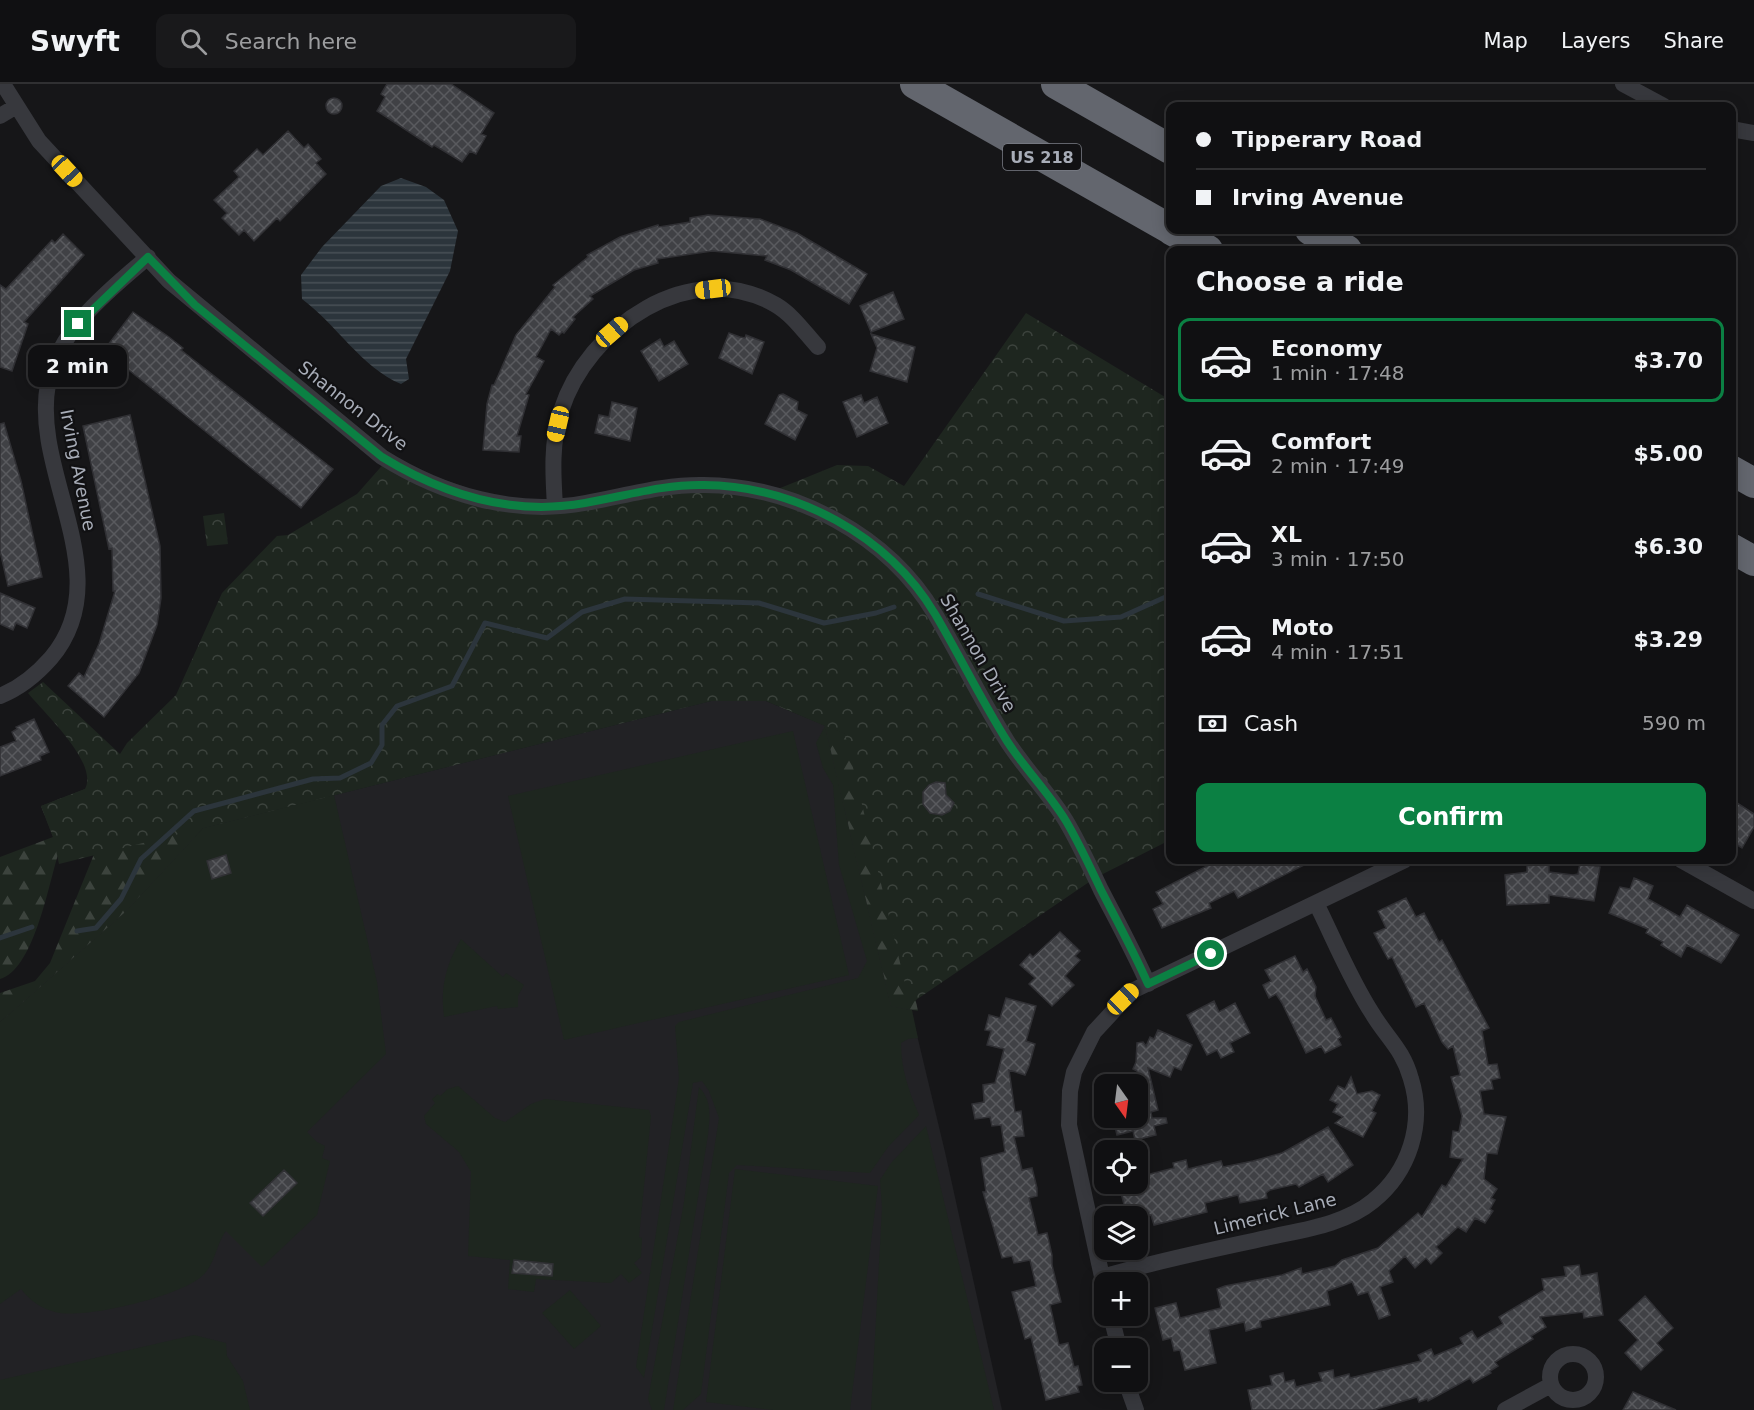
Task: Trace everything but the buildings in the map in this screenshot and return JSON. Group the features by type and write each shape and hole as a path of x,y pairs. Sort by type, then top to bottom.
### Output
{"highway":[{"name":"US 218","path":"915,84 1166,227"},
{"path":"1056,84 1166,147"},
{"name":"US 218","path":"1179,234 1201,246"},
{"path":"1318,234 1340,246"},
{"path":"1736,473 1754,483"},
{"path":"1736,551 1754,561"}],"street":[{"name":"Shannon Drive","path":"3,84 15,107 39,141 195,305 387,460 415,476 449,491 484,501 519,506 555,506 664,487 730,486 768,493 804,505 855,531 885,555 912,582 934,613 1006,740 1065,819 1148,984"},
{"path":"1623,84 1657,102"},
{"path":"0,116 15,107"},
{"path":"1736,130 1754,133"},
{"name":"Irving Avenue","path":"0,696 26,682 42,668 67,632 75,608 77,565 46,427 48,383 54,362 78,324 148,257"},
{"path":"555,506 553,460 555,435 560,412 572,384 603,340 642,310 663,300 692,291 713,289 737,291 760,297 786,311 818,347"},
{"path":"1101,1272 1074,1160 1069,1125 1070,1091 1081,1054 1094,1032 1132,991 1397,864"},
{"path":"1688,864 1754,901"},
{"name":"Limerick Lane","path":"1138,1272 1330,1223 1373,1201 1394,1179 1407,1158 1414,1138 1417,1114 1411,1078 1389,1034 1372,1014 1316,903"},
{"path":"1505,1410 1551,1385"},
{"path":"1130,1392 1136,1410"}],"shaded area":[{"path":"401,178 426,187 444,200 458,231 450,271 406,359 409,379 401,384 387,377 362,357 302,299 301,275 322,247 381,186"},
{"path":"711,701 766,701 845,734 945,1152 1002,1410 0,1410 0,1022 203,828"}],"green space":[{"path":"1026,313 1166,398 1166,842 1095,878 910,1004 845,734 767,701 711,701 59,864 53,837 41,806 85,789 87,778 84,766 68,739 28,693 43,682 120,754 127,743 176,695 222,593 277,536 288,535 357,494 387,460 519,506 664,487 768,493 837,465 868,466 904,486"},
{"path":"224,513 228,544 207,546 203,516"},
{"path":"683,661 861,741 918,1011 891,1006 825,726 766,701 711,701 203,828 124,913 0,1022 0,993 35,981 50,963 107,822"},
{"path":"825,726 891,1006 912,1010 918,1038 908,1039 901,1043 901,1053 906,1080 919,1115 888,1147 870,1173 737,1165 729,1173 701,1394 683,1410 673,1410 719,1118 709,1091 702,1081 693,1083 644,1378 636,1367 679,1078 675,1026 679,1022 858,978 867,961 839,865 833,785 823,768 816,743"},
{"path":"793,731 849,975 564,1040 508,796"},
{"path":"85,789 60,849 44,907 30,945 22,961 12,972 0,979 0,857 53,837 41,806"},
{"path":"334,795 377,982 386,1054 307,1132 325,1146 322,1158 330,1161 317,1215 262,1267 226,1231 210,1266 202,1276 191,1284 154,1298 87,1313 68,1314 40,1306 21,1289 0,1304 0,1022 124,913 203,828"},
{"path":"461,939 503,977 506,973 524,985 518,996 518,1007 498,1009 497,1006 444,1017 445,976"},
{"path":"458,1086 495,1118 505,1122 531,1104 545,1099 649,1110 651,1116 639,1237 642,1238 641,1257 634,1263 642,1273 629,1283 621,1274 611,1283 536,1279 534,1292 508,1289 510,1260 468,1256 471,1172 459,1152 426,1124 424,1116 435,1103 432,1099"},
{"path":"699,1087 708,1103 708,1135 664,1410 652,1410 648,1399 684,1202"},
{"path":"926,1126 994,1410 871,1410 882,1208 880,1180 891,1163"},
{"path":"735,1169 878,1186 850,1410 773,1410 706,1402"},
{"path":"570,1290 601,1326 574,1349 542,1313"},
{"path":"194,1335 226,1343 227,1356 243,1381 250,1410 0,1410 0,1380"}],"waterway":[{"path":"978,594 1064,621 1121,617 1166,597"},
{"path":"77,931 96,928 121,899 141,859 194,811 313,779 340,778 371,763 382,745 382,725 397,706 452,686 485,623 547,638 582,612 625,599 759,603 824,623 876,613 894,607"},
{"path":"0,938 32,927"}],"route":[{"path":"78,324 148,257 195,305 382,457 415,476 449,491 484,501 519,506 555,506 664,487 702,484 730,486 768,493 804,505 830,517 855,531 885,555 912,582 934,613 1006,740 1065,819 1148,984 1211,954"}]}
